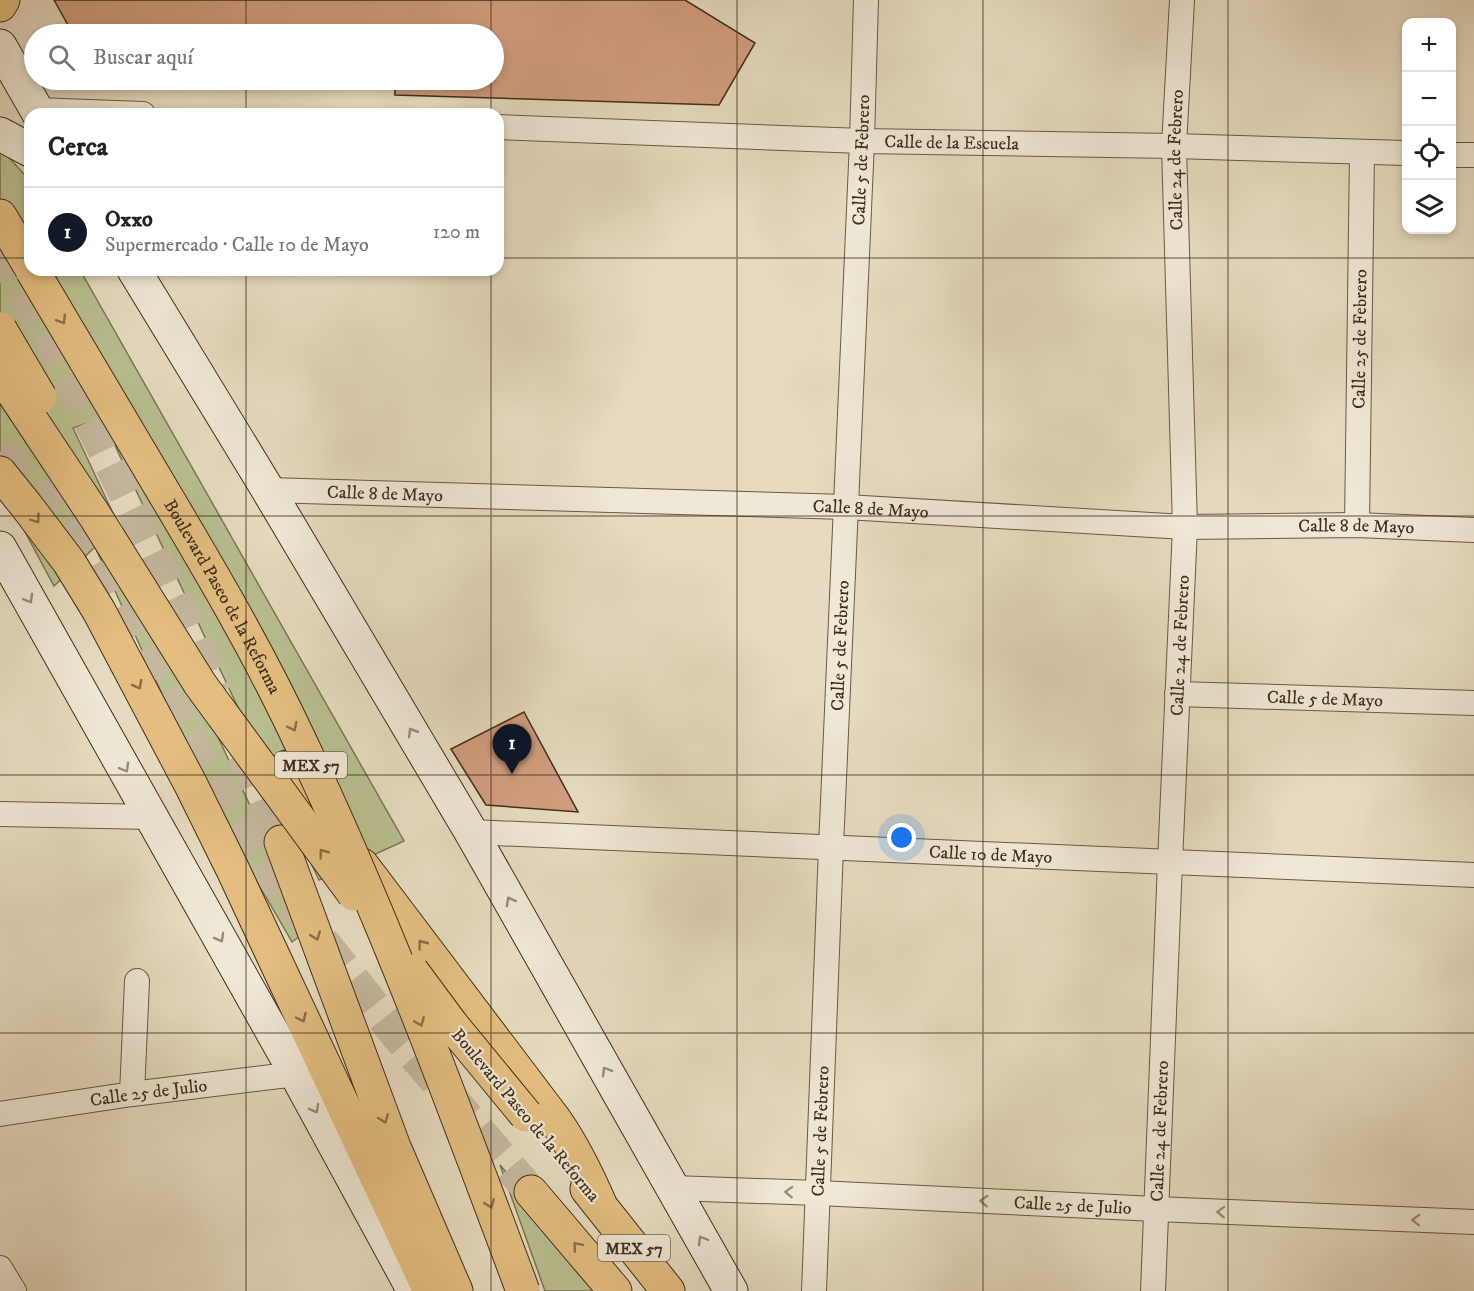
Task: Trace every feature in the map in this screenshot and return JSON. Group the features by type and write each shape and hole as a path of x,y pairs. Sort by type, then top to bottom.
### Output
{"highway":[{"path":"0,5 3,0"},
{"path":"0,216 24,256"},
{"name":"Boulevard Paseo de la Reforma","path":"36,276 216,580 264,668 300,741 378,917 460,1122 523,1291"},
{"path":"0,329 77,460 181,627 521,1074 571,1143 600,1204"},
{"name":"Boulevard Paseo de la Reforma","path":"0,374 95,516 200,684 320,850 445,1016 600,1204 668,1291"},
{"path":"0,473 69,562 99,612 190,785 430,1291"},
{"path":"281,842 394,1147 456,1291"},
{"path":"531,1192 615,1291"}],"main road":[{"path":"0,46 24,88"},
{"path":"25,90 36,108"},
{"path":"0,134 24,147"},
{"path":"138,276 471,832 731,1291"},
{"path":"0,548 153,817 414,1291"}],"street":[{"name":"Calle 5 de Febrero","path":"814,1291 866,0"},
{"name":"Calle 24 de Febrero","path":"1153,1291 1185,527 1174,146 1182,0"},
{"name":"Calle de la Escuela","path":"504,127 862,141 1174,146 1402,153"},
{"name":"Calle 25 de Febrero","path":"1357,525 1362,152"},
{"path":"1456,155 1474,155"},
{"name":"Calle 8 de Mayo","path":"268,490 846,507 1185,527 1357,525 1474,530"},
{"name":"Calle 5 de Mayo","path":"1178,694 1474,704"},
{"path":"0,814 153,817"},
{"name":"Calle 10 de Mayo","path":"471,832 1474,876"},
{"path":"132,1094 136,981"},
{"name":"Calle 25 de Julio","path":"0,1114 132,1094 296,1074"},
{"name":"Calle 25 de Julio","path":"673,1188 1474,1222"},
{"path":"0,1268 14,1291"}],"green space":[{"path":"0,151 4,152 24,174 24,276 83,276 404,841 319,880 102,418 73,428 255,816 304,933 292,942 213,806 95,547 54,586 0,485"},
{"path":"500,1165 607,1291 545,1291"}],"building":[{"path":"54,0 685,0 755,43 719,105 395,95 395,90 504,90 504,24 67,24"},
{"path":"524,712 578,812 486,805 451,749"}],"tunnel":[{"path":"0,247 14,278 59,356 193,636 217,693"},
{"path":"0,452 52,510 83,552 229,810 283,891 396,1034 531,1192"},
{"path":"243,754 281,842"}],"place":[{"name":"Oxxo","path":"512,774"}]}
